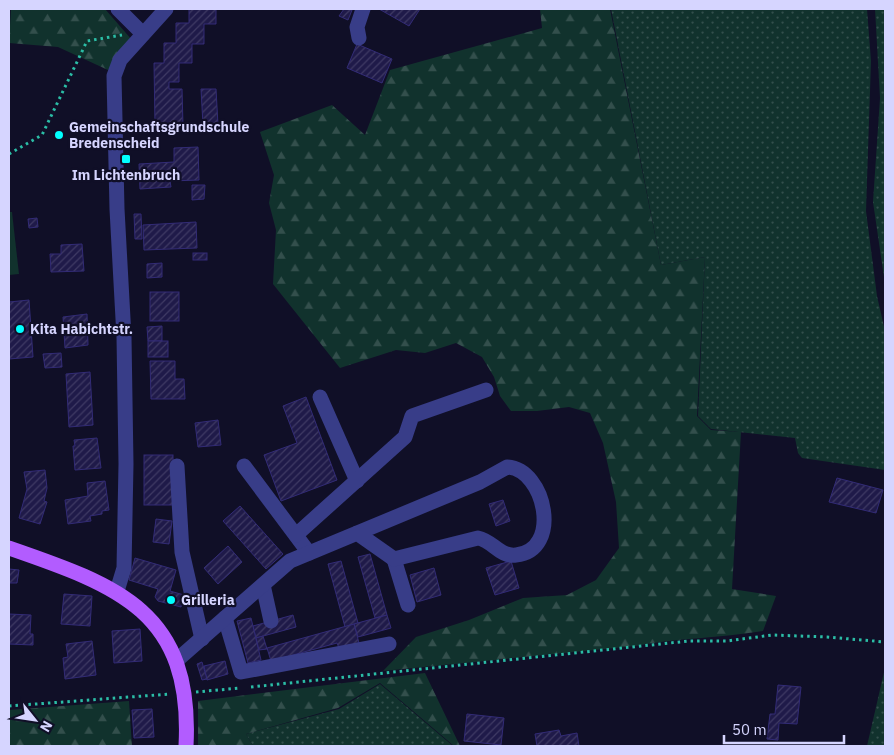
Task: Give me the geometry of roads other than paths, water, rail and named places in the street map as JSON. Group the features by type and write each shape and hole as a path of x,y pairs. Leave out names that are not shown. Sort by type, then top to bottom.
{"main road":[{"path":"9,548 66,568 117,592 148,616 177,660 185,693 186,746"}],"street":[{"path":"118,9 143,34"},
{"path":"117,592 124,568 126,464 124,337 117,209 114,76 120,60 166,9"},
{"path":"359,38 357,28 363,9"},
{"path":"296,535 405,438 412,416 486,390"},
{"path":"320,397 357,481"},
{"path":"177,466 182,552 202,639"},
{"path":"244,466 309,553"},
{"path":"177,660 290,561 480,482 507,467 522,471 534,485 542,506 544,519 541,537 534,548 516,555 505,555 490,543 478,538 394,559"},
{"path":"358,533 394,559 408,605"},
{"path":"263,585 271,621"},
{"path":"225,618 241,672 390,644"}],"place":[{"name":"Gemeinschaftsgrundschule Bredenscheid","path":"59,135"},
{"name":"Im Lichtenbruch","path":"126,159"},
{"name":"Kita Habichtstr.","path":"20,329"},
{"name":"Grilleria","path":"171,600"}]}
